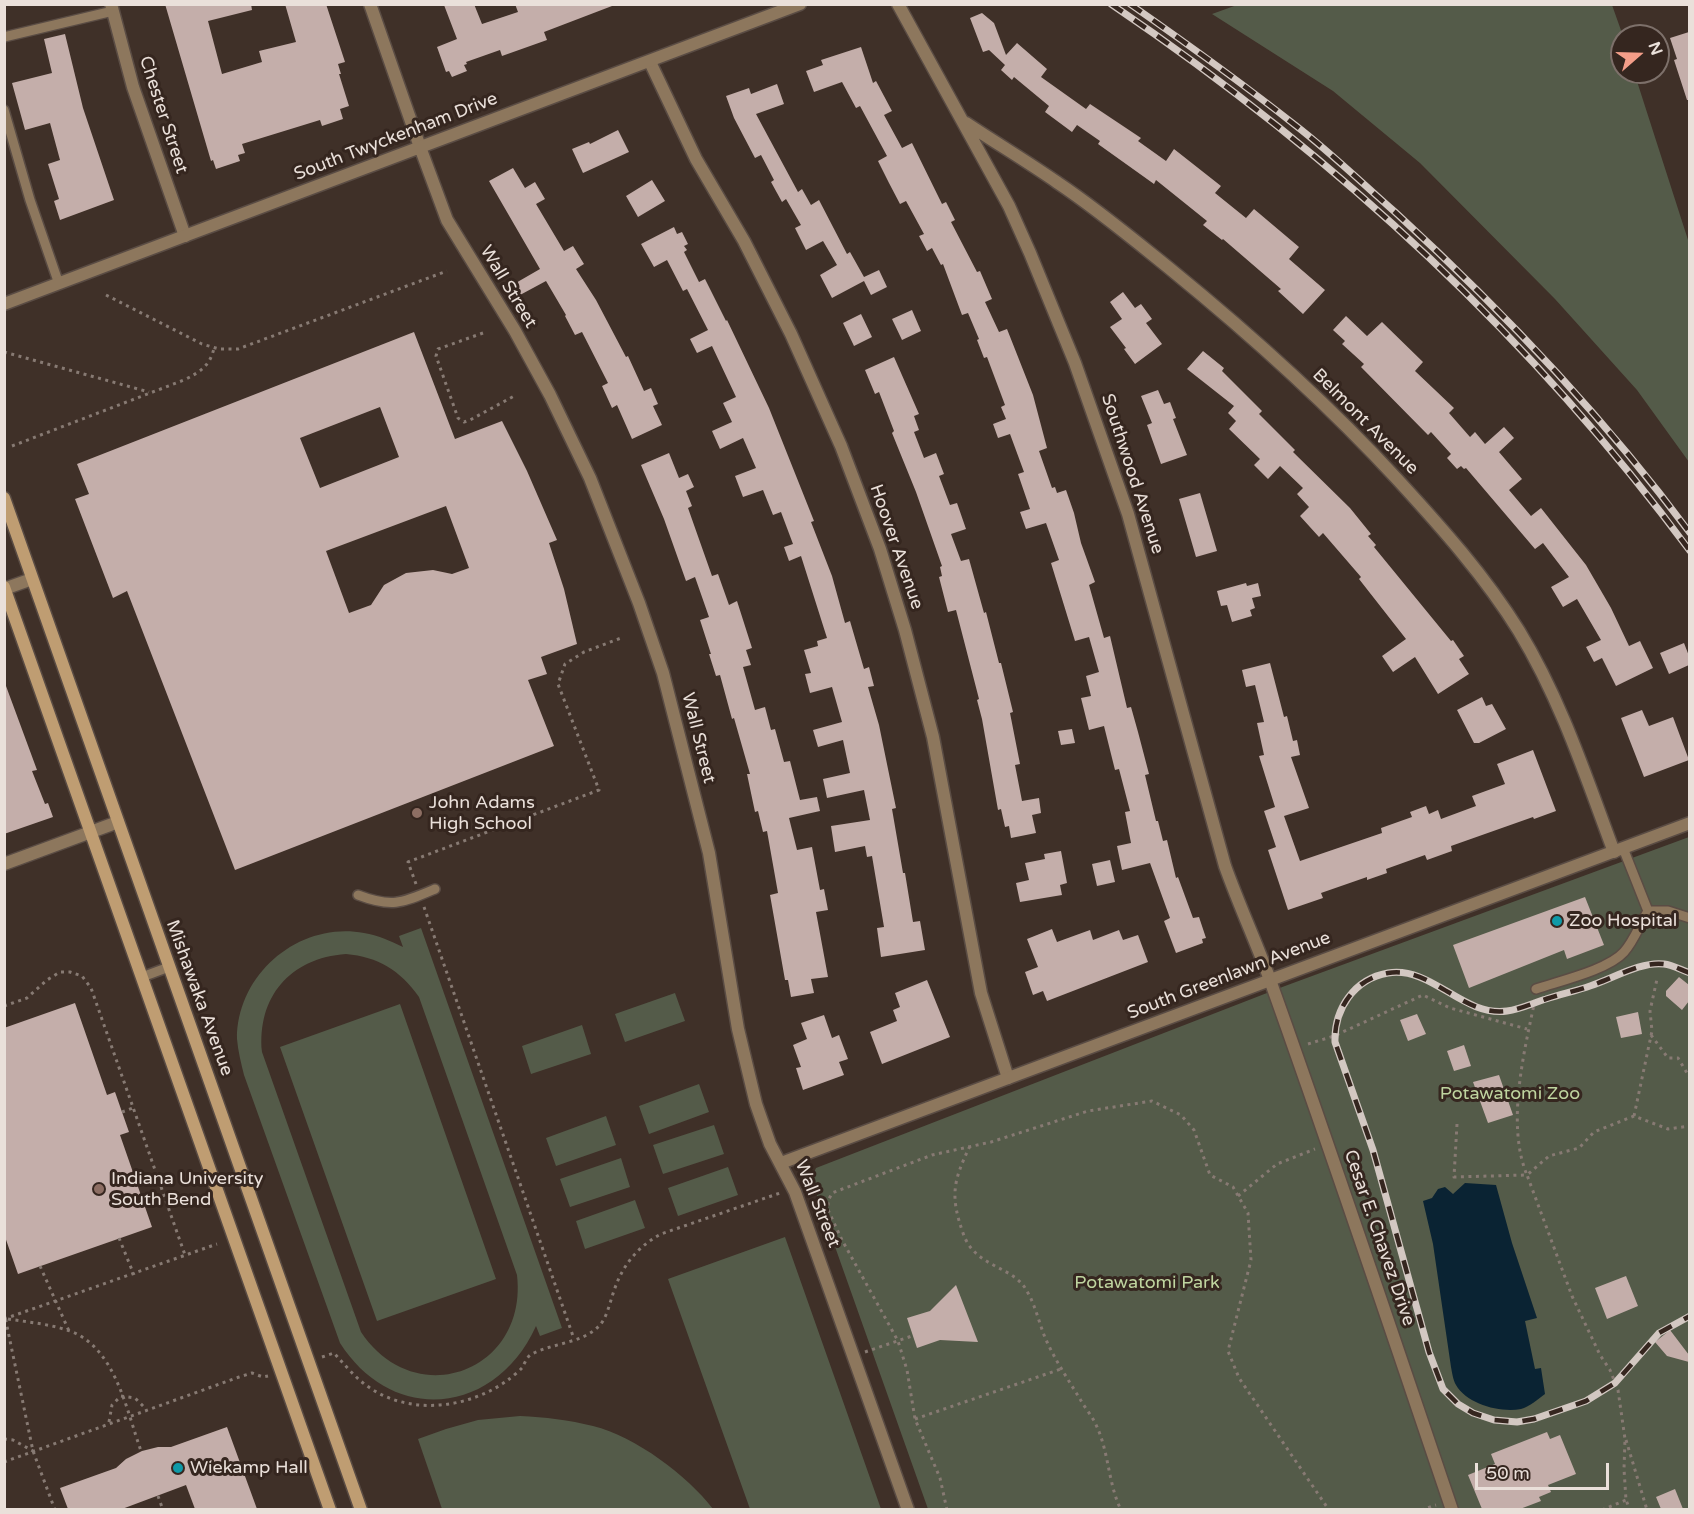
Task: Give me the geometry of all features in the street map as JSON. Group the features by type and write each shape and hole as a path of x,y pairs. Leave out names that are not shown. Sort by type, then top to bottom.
{"main road":[{"name":"Mishawaka Avenue","path":"4,498 361,1509"},
{"path":"5,588 330,1509"}],"street":[{"name":"Wall Street","path":"370,4 447,220 515,331 550,395 590,478 639,603 663,673 709,853 738,1029 756,1104 770,1144 793,1188 908,1509"},
{"name":"South Twyckenham Drive","path":"4,304 800,4"},
{"name":"Southwood Avenue","path":"898,4 1004,196 1030,253 1095,415 1128,514 1225,866 1240,909 1270,979"},
{"name":"Chester Street","path":"112,8 136,98 185,236"},
{"name":"Hoover Avenue","path":"650,62 687,143 744,241 791,334 841,446 880,549 905,630 933,737 981,993 1008,1078"},
{"name":"Belmont Avenue","path":"964,123 1059,183 1148,251 1235,323 1336,416 1444,531 1498,600 1540,668 1619,850"},
{"path":"5,588 32,579"},
{"path":"4,864 118,822"},
{"name":"South Greenlawn Avenue","path":"781,1163 1689,823"},
{"name":"Cesar E. Chavez Drive","path":"1270,979 1376,1279 1430,1449 1452,1509"}],"lane":[{"path":"4,37 112,8"},
{"path":"4,110 30,200 59,284"},
{"path":"1619,850 1648,911"},
{"path":"358,895 393,904 435,889"},
{"path":"1648,911 1668,911 1689,918"},
{"path":"1536,989 1614,961 1624,952 1648,911"},
{"path":"142,977 169,967"}],"path":[{"path":"106,296 202,344 214,348 238,349 447,271"},
{"path":"483,333 438,349 436,356 458,418 464,422 470,420 516,395"},
{"path":"12,446 202,370 212,359 214,348"},
{"path":"4,351 151,392"},
{"path":"574,1339 408,862 598,790 558,684 565,664 584,652 621,638"},
{"path":"4,1006 27,998 60,972 82,976 91,988 184,1256"},
{"path":"1634,1116 1651,1035 1650,1011 1657,979"},
{"path":"1536,989 1521,1068 1518,1123 1522,1164 1572,1296 1618,1390 1625,1438 1626,1500 1630,1509"},
{"path":"1294,1049 1335,1036 1423,995 1460,1011 1527,1029"},
{"path":"1651,1035 1668,1058 1678,1058 1689,1078"},
{"path":"947,1509 940,1478 915,1419 907,1370 898,1341 828,1210 828,1201 832,1193 932,1155 991,1142 1088,1111 1152,1101 1180,1115 1194,1130 1210,1175 1233,1187 1248,1213 1251,1260 1228,1351 1239,1378 1329,1509"},
{"path":"122,1112 132,1108"},
{"path":"1457,1124 1454,1177 1527,1175 1549,1156 1579,1148 1594,1132 1634,1116 1668,1129 1689,1126"},
{"path":"1238,1196 1277,1164 1328,1144"},
{"path":"970,1146 958,1170 954,1188 956,1210 964,1236 973,1253 1022,1282 1029,1293 1047,1342 1096,1426 1107,1459 1113,1493 1121,1509"},
{"path":"322,1358 334,1353 353,1374 371,1389 415,1404 446,1406 485,1394 508,1380 521,1368 530,1354 592,1332 601,1324 622,1269 648,1241 661,1234 793,1188"},
{"path":"119,1238 134,1275"},
{"path":"5,1319 217,1244"},
{"path":"40,1266 69,1331"},
{"path":"4,1312 33,1451 55,1509"},
{"path":"5,1319 69,1331 93,1345 108,1364 141,1451"},
{"path":"854,1356 912,1336"},
{"path":"915,1419 1061,1369"},
{"path":"4,1462 239,1377 252,1373 262,1377 269,1376"},
{"path":"109,1423 110,1409 122,1396 135,1398 146,1409"},
{"path":"4,1438 33,1451"},
{"path":"1625,1438 1631,1451 1647,1509"},
{"path":"158,1496 163,1509"},
{"path":"1602,1509 1626,1500"}],"green space":[{"path":"1237,5 1612,5 1619,24 1610,24 1610,84 1638,84 1689,243 1689,462 1637,390 1555,299 1420,163 1333,91 1212,14"},
{"path":"1689,837 1689,1509 928,1509 811,1179 816,1168 1285,986"},
{"path":"421,928 562,1328 540,1336 536,1326 518,1356 496,1378 470,1392 443,1399 415,1398 387,1388 362,1370 340,1343 244,1075 237,1039 240,1015 248,993 260,973 276,957 296,944 317,935 340,931 369,934 403,947 399,936","holes":["346,954 378,962 396,972 419,997 517,1275 516,1309 505,1336 487,1357 463,1370 437,1375 410,1371 384,1357 361,1332 262,1052 265,1014 281,984 293,972 309,963 326,957"]},
{"path":"675,993 685,1021 625,1042 615,1014"},
{"path":"400,1004 496,1279 377,1321 280,1047"},
{"path":"582,1025 591,1054 531,1074 522,1046"},
{"path":"699,1084 709,1112 649,1134 639,1106"},
{"path":"606,1116 616,1145 556,1166 546,1138"},
{"path":"714,1125 724,1154 663,1174 653,1145"},
{"path":"621,1158 630,1187 570,1207 560,1179"},
{"path":"728,1167 738,1195 678,1216 668,1188"},
{"path":"635,1200 645,1228 585,1249 576,1221"},
{"path":"785,1237 881,1509 750,1509 668,1279"},
{"path":"520,1416 584,1424 609,1431 626,1439 675,1471 713,1509 442,1509 418,1439 478,1420"}],"water":[{"path":"1465,1183 1496,1185 1537,1318 1525,1321 1535,1369 1541,1368 1545,1394 1521,1409 1504,1410 1476,1402 1461,1392 1453,1376 1433,1244 1423,1201 1432,1198 1438,1189 1445,1187 1453,1194"}],"building":[{"path":"165,4 251,4 252,10 208,21 222,74 262,62 259,51 296,42 285,4 326,4 345,62 338,64 349,106 340,109 343,119 322,126 320,120 242,144 245,153 238,155 240,161 216,169 213,160 211,161"},
{"path":"474,4 482,24 518,12 515,4 612,6 544,32 547,40 502,56 500,50 466,62 467,64 464,65 467,71 452,77 449,71 446,72 437,47 457,39 444,5"},
{"path":"982,13 994,23 1006,55 1017,43 1047,69 1041,77 1086,109 1090,104 1141,138 1138,141 1166,161 1174,149 1221,186 1215,193 1246,218 1254,209 1299,247 1289,259 1325,290 1303,314 1278,291 1281,289 1223,239 1203,225 1207,221 1156,180 1154,184 1098,144 1100,141 1077,125 1072,132 1045,112 1049,106 1014,77 1012,80 1001,70 1005,65 989,50 983,52 970,18"},
{"path":"1689,32 1689,100 1687,100 1674,60 1677,59 1670,38"},
{"path":"65,34 83,108 114,200 60,220 54,201 59,199 48,164 60,160 50,123 25,130 12,83 52,73 44,39"},
{"path":"861,47 873,83 876,81 892,111 884,115 902,148 912,143 942,204 946,202 955,220 951,222 977,272 980,271 992,299 985,302 999,332 1007,329 1033,395 1047,448 1039,451 1052,488 1055,487 1057,493 1066,490 1074,513 1081,543 1095,582 1089,585 1104,638 1110,636 1127,708 1131,707 1138,732 1149,774 1145,775 1156,821 1158,821 1163,841 1167,840 1176,878 1178,877 1193,918 1199,917 1206,938 1202,939 1203,943 1176,953 1164,921 1170,918 1150,863 1122,870 1117,846 1131,843 1125,812 1130,811 1119,769 1115,770 1104,726 1089,730 1081,698 1091,696 1086,676 1099,672 1089,637 1075,641 1051,563 1059,560 1046,523 1026,529 1020,512 1030,509 1018,474 1024,472 1010,434 998,438 993,424 1006,419 1001,407 1005,405 987,357 984,358 968,313 962,315 943,264 941,265 932,248 927,251 919,236 924,234 906,201 900,204 889,183 878,161 887,156 860,106 856,108 842,82 814,92 806,71 823,65 821,60"},
{"path":"777,84 784,104 756,114 798,192 802,189 811,205 819,200 847,254 850,252 864,277 879,270 887,287 871,295 864,281 832,298 820,275 837,265 823,241 806,250 795,228 801,225 786,199 782,202 771,182 774,180 761,155 755,158 734,118 726,96 749,88 751,94"},
{"path":"618,130 629,152 583,173 572,149 589,142 590,144"},
{"path":"513,168 525,188 535,182 545,199 536,204 564,251 573,246 584,264 576,269 596,300 626,357 628,356 644,391 651,388 658,404 653,406 662,425 632,439 617,405 612,408 602,386 608,383 582,332 575,335 546,281 520,295 514,284 540,269 489,181"},
{"path":"652,180 665,201 638,217 626,196"},
{"path":"674,227 677,234 682,232 688,244 684,246 687,250 684,252 699,282 705,279 769,408 814,521 811,522 832,576 845,623 850,621 864,669 869,667 874,686 868,687 879,725 896,808 892,809 903,873 905,873 913,922 920,921 925,950 881,957 877,928 884,927 872,856 867,857 865,846 835,852 831,826 870,820 864,790 827,798 823,779 850,773 843,740 818,747 813,730 842,722 832,687 810,693 805,674 811,673 804,650 818,646 817,641 827,638 801,556 789,561 784,547 793,544 781,512 773,515 763,490 743,497 735,476 756,468 743,438 720,449 712,431 732,422 723,403 736,397 712,346 697,353 690,339 708,330 687,289 683,291 667,260 654,267 641,244"},
{"path":"1123,292 1135,308 1141,304 1152,319 1146,323 1162,344 1135,364 1110,327 1122,319 1110,302"},
{"path":"912,310 921,331 902,340 892,319"},
{"path":"861,314 872,337 854,346 843,323"},
{"path":"1346,316 1367,336 1382,322 1423,362 1415,371 1454,408 1449,413 1470,437 1475,432 1485,444 1504,427 1514,438 1499,452 1522,479 1509,490 1531,516 1541,508 1586,565 1611,608 1629,646 1640,641 1653,668 1616,686 1602,658 1594,662 1586,647 1601,640 1577,599 1563,607 1551,587 1569,577 1543,543 1535,549 1466,468 1461,466 1457,469 1447,458 1451,454 1431,432 1428,435 1361,367 1364,364 1342,344 1345,341 1333,330"},
{"name":"John Adams High School","path":"414,332 455,439 502,421 557,540 549,543 564,589 577,644 541,657 547,674 528,680 554,746 235,870 127,591 113,598 75,499 89,494 77,464","holes":["380,407 399,457 320,488 300,438","446,506 469,568 452,574 433,570 406,573 384,585 371,605 349,613 326,551"]},
{"path":"1203,351 1224,368 1222,371 1262,411 1259,414 1295,450 1293,452 1350,508 1371,534 1368,536 1376,545 1374,547 1451,641 1453,640 1464,656 1459,659 1469,674 1438,694 1415,657 1393,672 1382,656 1406,639 1359,579 1361,577 1323,533 1319,537 1300,516 1309,507 1297,494 1303,488 1280,466 1268,479 1254,465 1260,459 1229,429 1236,421 1228,413 1234,406 1187,369"},
{"path":"894,357 919,414 914,416 919,430 914,432 924,458 936,453 944,474 939,476 950,505 957,503 966,529 951,534 961,561 969,559 999,663 1001,663 1013,712 1010,713 1020,764 1015,765 1022,801 1039,798 1041,813 1032,815 1036,833 1011,838 1009,826 1005,827 1001,809 998,810 977,700 979,699 956,610 948,612 939,577 942,576 940,567 942,566 879,392 875,394 865,370"},
{"path":"1158,390 1164,404 1170,402 1176,418 1173,419 1187,455 1161,464 1147,425 1152,423 1141,396"},
{"path":"669,453 679,478 688,474 694,487 686,491 692,506 688,508 712,576 718,574 729,605 737,601 752,648 746,650 751,665 743,667 755,710 765,707 771,730 775,729 784,762 790,761 800,800 817,797 820,811 789,818 797,850 812,847 820,890 824,889 828,910 816,912 828,977 811,979 814,993 791,997 788,980 785,980 770,895 778,893 767,831 763,832 758,811 755,812 747,774 750,774 734,718 732,719 720,675 716,676 709,654 711,654 700,620 709,617 695,577 686,581 664,519 641,465"},
{"path":"1200,493 1217,551 1196,557 1179,499"},
{"path":"1246,583 1247,586 1258,583 1261,596 1252,598 1255,608 1250,610 1252,616 1232,622 1227,605 1221,606 1217,591"},
{"path":"1684,643 1689,656 1689,665 1669,674 1660,653"},
{"path":"1270,663 1284,717 1287,716 1293,741 1297,740 1300,755 1291,757 1309,808 1284,816 1300,861 1382,833 1381,828 1412,817 1410,812 1426,806 1429,814 1438,810 1441,819 1476,806 1472,796 1505,784 1497,764 1533,750 1556,811 1451,846 1452,851 1427,860 1425,855 1386,869 1387,873 1367,880 1367,877 1321,893 1323,898 1288,910 1268,850 1276,847 1264,811 1275,807 1259,756 1264,755 1257,723 1264,722 1255,685 1246,687 1242,670"},
{"path":"4,686 6,686 37,770 32,771 45,804 48,803 53,817 4,834"},
{"path":"1482,697 1486,706 1492,704 1506,729 1479,743 1474,743 1457,710"},
{"path":"1642,710 1649,726 1673,717 1689,760 1644,777 1621,718"},
{"path":"1072,729 1075,743 1061,745 1058,731"},
{"path":"1061,851 1067,883 1060,885 1062,895 1020,902 1016,883 1029,880 1025,863 1045,859 1044,854"},
{"path":"1110,860 1115,882 1097,886 1092,864"},
{"name":"Zoo Hospital","path":"1585,897 1604,945 1567,959 1564,950 1469,988 1453,945"},
{"path":"1052,929 1057,942 1090,930 1093,940 1119,930 1123,940 1138,935 1148,962 1047,1001 1043,991 1033,995 1025,972 1038,967 1027,939"},
{"path":"1679,977 1689,985 1689,1001 1682,1010 1666,996 1666,991"},
{"path":"927,980 950,1037 882,1064 870,1032 897,1021 893,1010 900,1007 895,993"},
{"path":"75,1003 107,1095 115,1092 129,1132 120,1135 152,1227 18,1274 4,1234 4,1028"},
{"path":"1638,1012 1642,1034 1621,1038 1616,1017"},
{"path":"1417,1014 1426,1034 1408,1041 1400,1020"},
{"path":"824,1015 832,1038 839,1035 848,1059 839,1062 844,1075 803,1090 796,1068 801,1067 793,1045 807,1039 801,1023"},
{"path":"1464,1045 1471,1066 1454,1071 1447,1051"},
{"path":"1499,1075 1513,1115 1488,1123 1473,1082"},
{"path":"1626,1276 1638,1306 1607,1319 1595,1288"},
{"path":"956,1285 978,1342 940,1340 917,1348 907,1318 930,1311"},
{"path":"1670,1330 1689,1355 1689,1362 1667,1356 1655,1342"},
{"name":"Wiekamp Hall","path":"227,1427 257,1509 195,1509 186,1485 122,1509 68,1509 60,1488 116,1468 126,1459 142,1451 171,1447"},
{"path":"1547,1432 1550,1439 1560,1435 1576,1474 1548,1485 1551,1492 1539,1497 1541,1501 1520,1509 1482,1509 1468,1475 1495,1464 1491,1454"},
{"path":"1675,1489 1683,1509 1661,1509 1656,1497"}],"railway":[{"path":"1111,4 1273,122 1350,186 1424,253 1495,323 1563,396 1628,472 1690,551"},
{"path":"1130,4 1193,48 1308,135 1435,249 1550,365 1587,406 1690,533"},
{"path":"1690,973 1667,965 1646,965 1585,988 1507,1011 1491,1011 1476,1007 1419,977 1404,973 1388,973 1365,982 1348,997 1338,1018 1335,1042 1373,1150 1429,1352 1443,1389 1458,1404 1473,1413 1494,1420 1517,1422 1534,1419 1586,1401 1615,1383 1659,1333 1690,1316"}],"place":[{"name":"John Adams High School","path":"417,813"},
{"name":"Zoo Hospital","path":"1557,921"},
{"name":"Indiana University South Bend","path":"99,1189"},
{"name":"Wiekamp Hall","path":"178,1468"}],"park label":[{"name":"Potawatomi Zoo","path":"1510,1094"},
{"name":"Potawatomi Park","path":"1147,1283"}]}
